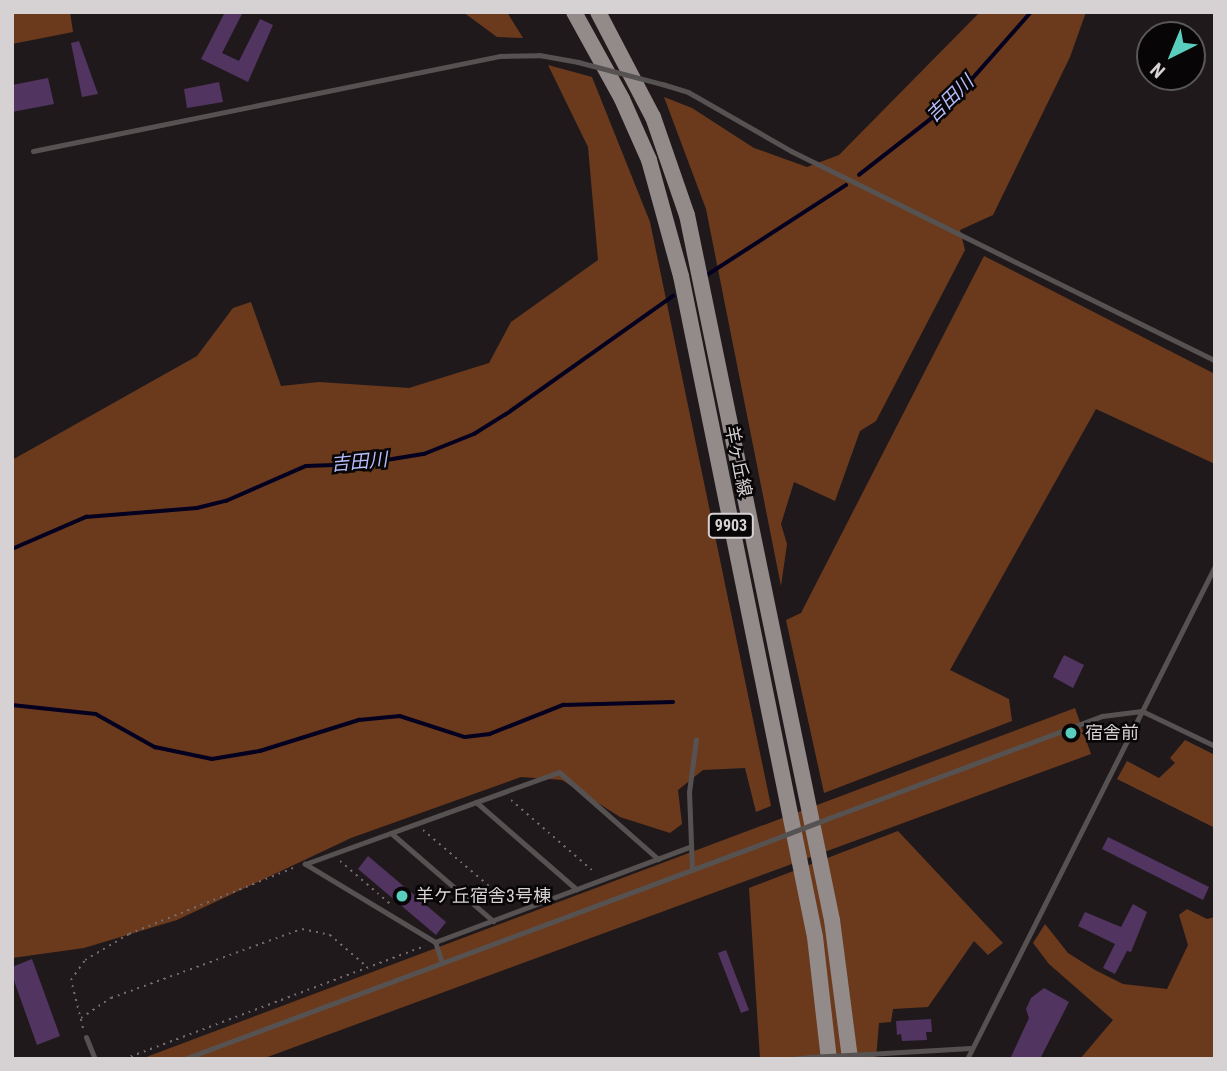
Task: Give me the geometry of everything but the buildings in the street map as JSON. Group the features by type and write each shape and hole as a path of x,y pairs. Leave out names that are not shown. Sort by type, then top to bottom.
{"main road":[{"name":"羊ヶ丘線","path":"574,12 622,99 649,160 675,253 815,937 829,1059"},
{"name":"羊ヶ丘線","path":"598,12 653,117 687,215 832,920 850,1059"}],"lane":[{"path":"33,151 500,56 538,55 578,62 688,92 780,145 1215,361"},
{"path":"967,1059 1215,566"},
{"path":"184,1059 1102,716 1142,711 1215,746"},
{"path":"692,870 689,847 696,739"},
{"path":"306,864 559,772 658,859"},
{"path":"476,802 576,889"},
{"path":"391,833 493,921"},
{"path":"435,942 689,847"},
{"path":"306,864 435,942 442,963"},
{"path":"86,1037 95,1059"},
{"path":"791,1059 971,1048"}],"path":[{"path":"502,793 603,879"},
{"path":"416,824 518,911"},
{"path":"332,855 394,907"},
{"path":"86,1037 71,979 104,947 306,864"},
{"path":"80,1019 111,998 302,929 330,935 368,967"},
{"path":"124,1059 435,942"}],"shaded area":[{"path":"12,12 70,12 73,32 12,44"},
{"path":"463,12 507,12 523,38 497,37"},
{"path":"980,12 1086,12 1070,57 993,215 960,230 965,250 876,421 860,431 835,501 794,482 781,524 787,544 781,586 706,209 664,97 692,108 754,148 807,167 839,155"},
{"path":"548,65 592,77 650,222 771,806 756,812 745,768 703,770 678,790 682,824 670,833 620,817 562,780 521,777 351,838 177,920 84,948 12,958 12,460 197,356 233,308 251,302 281,386 319,382 409,388 489,363 511,322 598,260 588,147"},
{"path":"984,256 1215,374 1215,464 1096,409 950,670 1009,699 1012,721 824,793 786,620 801,613"},
{"path":"1075,708 1091,754 262,1059 141,1059"},
{"path":"1185,740 1215,755 1215,828 1117,779 1127,761 1159,778 1175,763 1170,758"},
{"path":"898,831 1003,943 988,955 974,941 928,1007 893,1009 891,1022 879,1023 876,1059 760,1059 749,888"},
{"path":"1187,909 1207,919 1215,917 1215,1059 1080,1059 1113,1020 1049,964 1033,943 1045,924 1068,953 1095,970 1123,984 1167,989 1188,945 1179,915"}],"waterway":[{"name":"吉田川","path":"859,175 950,104 1031,12"},
{"name":"吉田川","path":"704,277 846,185"},
{"name":"吉田川","path":"12,549 86,517 197,508 226,501 306,466 362,464 424,454 474,434 505,415 673,296"},
{"path":"12,705 96,714 155,747 212,759 260,751 359,720 400,716 465,737 490,734 563,705 673,702"}],"place":[{"name":"宿舎前","path":"1071,733"},
{"name":"羊ケ丘宿舎3号棟","path":"402,896"}]}
